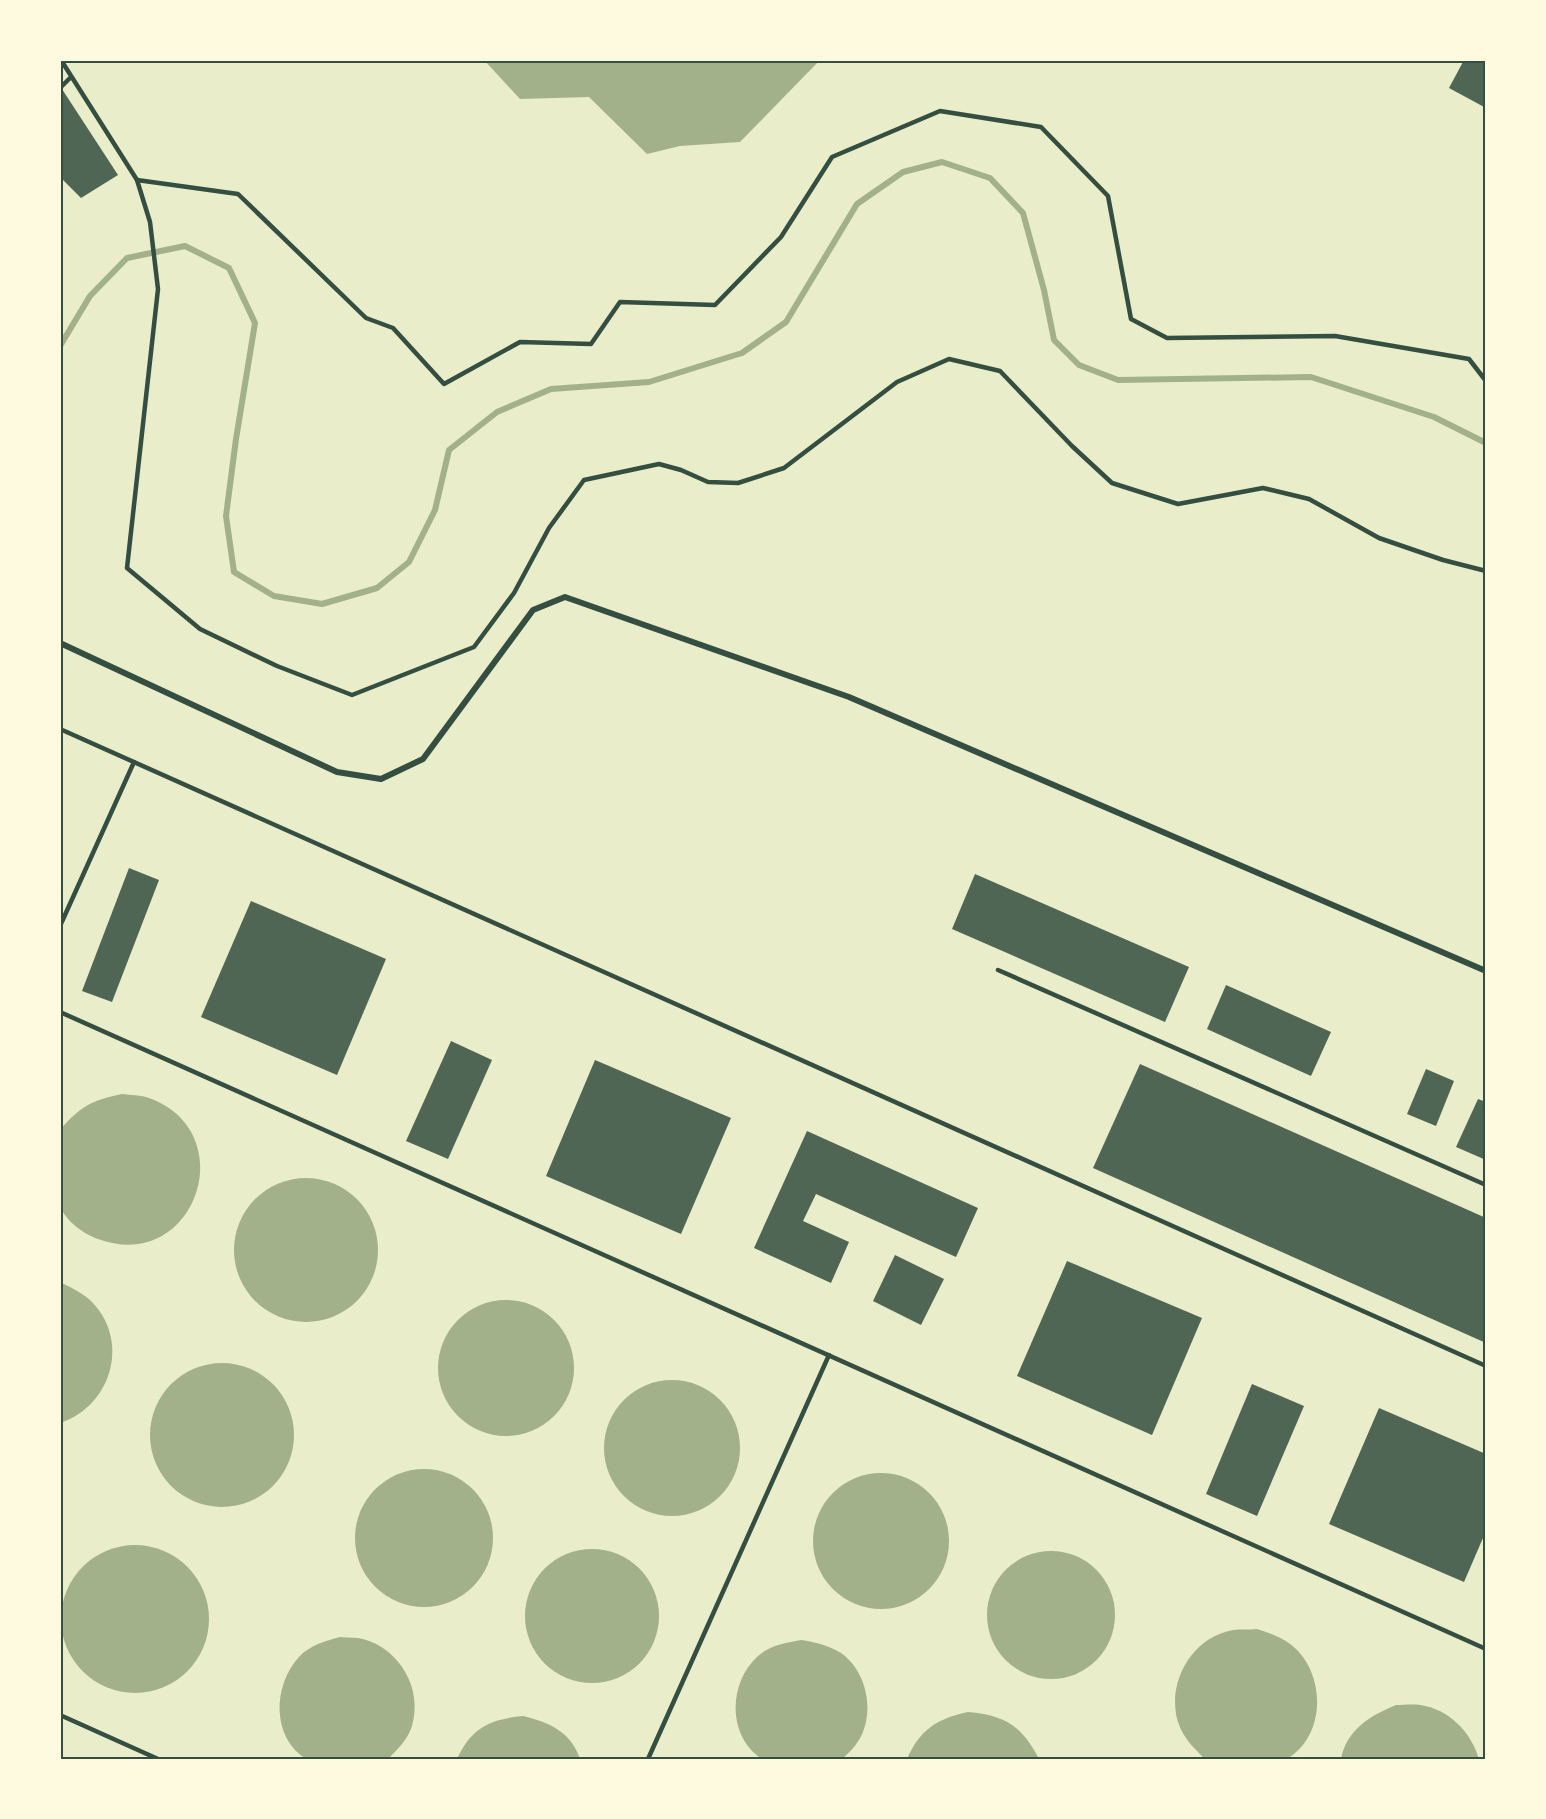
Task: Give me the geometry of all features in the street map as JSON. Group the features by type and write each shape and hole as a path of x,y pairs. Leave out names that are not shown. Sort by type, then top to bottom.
{"street":[{"path":"60,643 337,771 381,779 423,759 533,610 565,597 849,697 1486,971"}],"lane":[{"path":"60,60 137,180 150,222 158,289 127,568 200,629 277,666 352,695 474,647 514,593 549,528 585,480 659,464 681,470 708,482 738,483 766,474 784,468 897,382 949,359 1000,371 1065,439 1112,483 1178,504 1263,488 1309,499 1379,538 1443,560 1486,571"},
{"path":"60,88 72,78"},
{"path":"137,180 238,194 366,318 393,328 444,384 520,342 591,345 620,302 715,305 782,237 831,157 940,111 1041,127 1108,196 1131,319 1167,338 1335,336 1469,359 1486,381"},
{"path":"60,729 1486,1366"},
{"path":"60,926 134,762"},
{"path":"998,970 1486,1185"},
{"path":"60,1012 1486,1649"},
{"path":"648,1759 829,1355"},
{"path":"60,1715 158,1759"}],"shaded area":[{"path":"484,60 820,60 740,142 680,146 647,154 589,97 520,99"},
{"path":"122,1094 149,1098 178,1115 195,1139 200,1167 196,1195 182,1219 160,1237 132,1245 98,1239 82,1231 64,1213 59,1194 60,1130 74,1115 87,1106"},
{"path":"306,1178 333,1184 346,1190 357,1199 366,1210 372,1223 378,1250 372,1277 366,1290 357,1301 346,1310 333,1316 306,1322 279,1316 266,1310 255,1301 246,1290 240,1277 234,1250 240,1223 246,1210 255,1199 266,1190 279,1184"},
{"path":"60,1282 86,1297 98,1309 107,1325 112,1342 112,1359 101,1391 90,1405 60,1423"},
{"path":"506,1300 532,1305 544,1311 554,1320 563,1330 569,1342 574,1368 569,1394 563,1406 554,1416 544,1425 532,1431 506,1436 480,1431 468,1425 458,1416 449,1406 443,1394 438,1368 443,1342 449,1330 458,1320 468,1311 480,1305"},
{"path":"222,1363 250,1368 273,1384 289,1407 294,1435 289,1463 273,1486 250,1502 222,1507 194,1502 171,1486 155,1463 150,1435 155,1407 171,1384 194,1368"},
{"path":"672,1380 698,1385 710,1391 720,1400 729,1410 735,1422 740,1448 735,1474 729,1486 720,1496 710,1505 698,1511 672,1516 646,1511 634,1505 624,1496 615,1486 609,1474 604,1448 609,1422 615,1410 624,1400 634,1391 646,1385"},
{"path":"424,1469 450,1474 473,1489 488,1512 493,1538 488,1564 473,1587 450,1602 424,1607 398,1602 375,1587 360,1564 355,1538 360,1512 375,1489 398,1474"},
{"path":"881,1473 907,1478 929,1493 944,1515 949,1541 944,1567 929,1589 907,1604 881,1609 855,1604 833,1589 818,1567 813,1541 818,1515 833,1493 855,1478"},
{"path":"135,1545 163,1551 187,1567 203,1591 209,1619 203,1647 187,1671 163,1687 135,1693 107,1687 83,1671 67,1647 61,1619 67,1591 83,1567 107,1551"},
{"path":"592,1549 618,1554 640,1568 654,1590 659,1616 654,1642 640,1664 618,1678 592,1683 566,1678 544,1664 530,1642 525,1616 530,1590 544,1568 566,1554"},
{"path":"1051,1551 1076,1555 1097,1569 1111,1590 1115,1615 1111,1640 1097,1661 1076,1675 1051,1679 1026,1675 1005,1661 991,1640 987,1615 991,1590 1005,1569 1026,1555"},
{"path":"1257,1629 1289,1643 1307,1663 1317,1693 1314,1723 1299,1749 1287,1759 1205,1759 1186,1738 1178,1722 1175,1707 1179,1678 1194,1652 1205,1642 1218,1634 1233,1630"},
{"path":"340,1637 363,1639 376,1644 398,1661 406,1672 414,1698 415,1712 412,1726 405,1740 388,1759 306,1759 286,1738 280,1710 284,1682 290,1669 308,1649"},
{"path":"801,1640 821,1644 841,1653 856,1668 861,1677 867,1698 867,1719 858,1742 842,1759 762,1759 742,1737 737,1723 737,1694 748,1667 768,1649"},
{"path":"1396,1705 1420,1705 1440,1711 1464,1731 1479,1759 1341,1759 1348,1739 1361,1725"},
{"path":"968,1712 992,1716 1011,1724 1026,1738 1039,1759 907,1759 918,1740 931,1727 947,1718"},
{"path":"523,1716 542,1721 565,1735 580,1759 457,1759 469,1740 483,1727 511,1717"}],"building":[{"path":"1464,60 1486,60 1486,108 1449,88"},
{"path":"60,86 118,175 81,198 60,177"},
{"path":"129,868 159,880 112,1002 82,991"},
{"path":"975,874 1189,967 1165,1022 952,929"},
{"path":"251,901 386,959 337,1075 201,1017"},
{"path":"1226,985 1331,1032 1311,1076 1207,1029"},
{"path":"451,1041 492,1060 448,1159 406,1141"},
{"path":"595,1060 731,1118 681,1234 546,1176"},
{"path":"1140,1064 1486,1218 1486,1343 1093,1168"},
{"path":"1426,1069 1454,1081 1436,1126 1407,1114"},
{"path":"1478,1099 1486,1102 1486,1160 1456,1147"},
{"path":"807,1131 978,1208 956,1257 816,1194 803,1221 849,1242 831,1283 754,1248"},
{"path":"895,1255 944,1279 921,1325 873,1301"},
{"path":"1067,1261 1202,1318 1152,1435 1017,1376"},
{"path":"1252,1384 1304,1406 1257,1516 1206,1494"},
{"path":"1379,1408 1486,1454 1486,1531 1464,1582 1329,1524"}],"waterway":[{"path":"60,346 90,296 127,258 185,246 229,268 255,323 226,516 234,572 274,596 322,604 377,588 409,562 435,510 449,450 497,412 551,389 649,382 742,353 786,322 857,204 903,172 942,162 990,178 1023,213 1044,290 1054,340 1079,365 1118,380 1311,377 1434,417 1486,443"}]}
